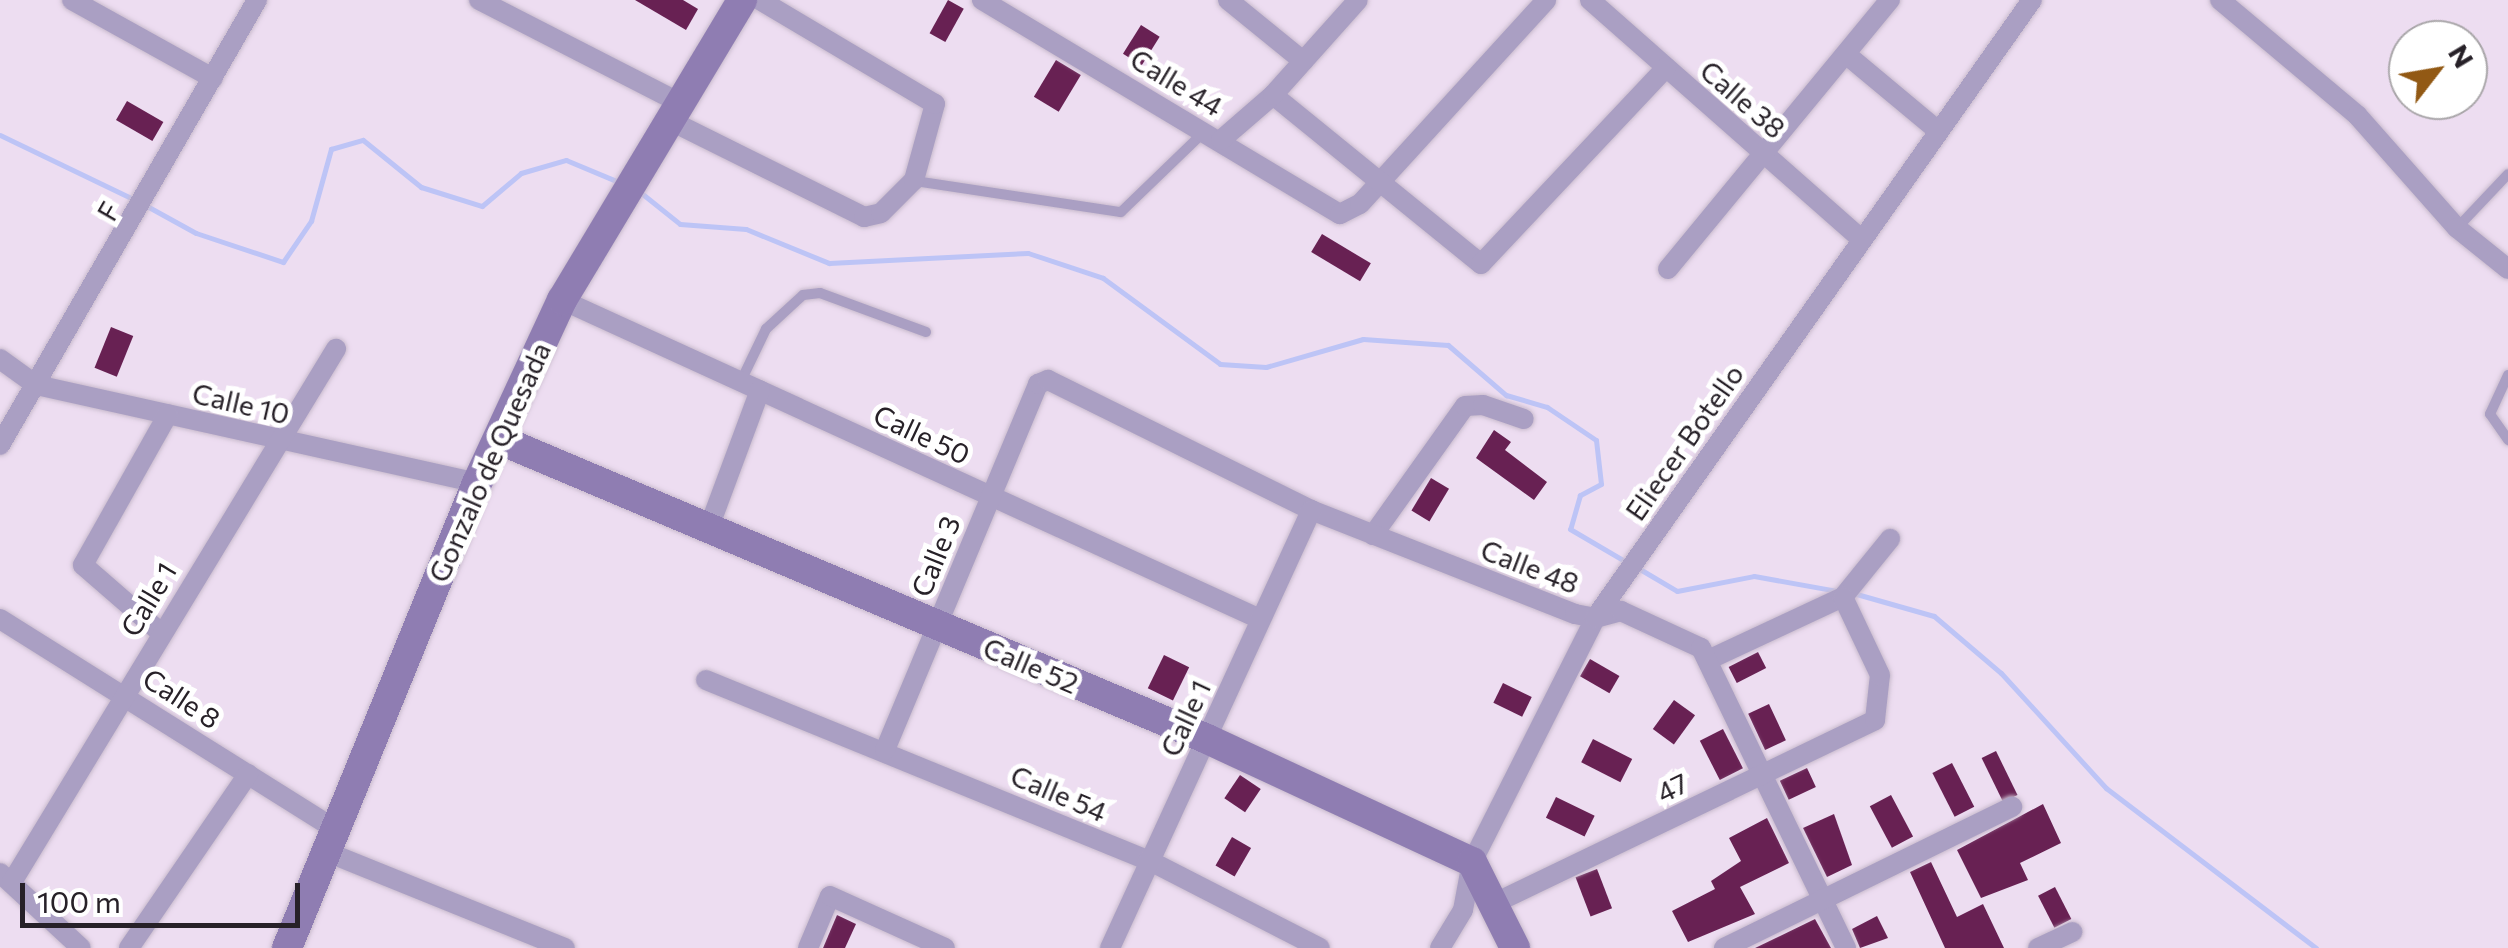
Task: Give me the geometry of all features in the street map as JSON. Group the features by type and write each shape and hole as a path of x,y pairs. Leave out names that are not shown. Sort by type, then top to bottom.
{"street":[{"path":"72,0 213,78"},
{"name":"F","path":"0,445 257,0"},
{"path":"479,0 864,217 881,213 914,180 935,104 760,0"},
{"name":"Gonzalo de Quesada","path":"286,948 327,839 477,483 562,300 742,0"},
{"name":"Calle 44","path":"982,0 1340,214 1380,182"},
{"path":"1228,0 1303,61"},
{"path":"1380,182 1546,0"},
{"name":"Calle 38","path":"1590,0 1861,239"},
{"path":"1668,269 1890,0"},
{"name":"Eliecer Botello","path":"1440,948 1464,910 1472,862 1594,618 2032,0"},
{"path":"2220,0 2357,114 2457,228 2508,269"},
{"path":"1213,135 1273,94 1347,5"},
{"path":"1847,55 1938,130"},
{"path":"1273,94 1480,264 1666,68"},
{"name":"Calle 50","path":"562,300 1260,618"},
{"name":"Calle 1","path":"6,878 336,349"},
{"name":"Calle 10","path":"0,360 36,385 477,483"},
{"name":"Calle 48","path":"1038,384 1048,380 1310,510 1594,618 1621,611 1646,618 1701,648 1846,948"},
{"name":"Calle 3","path":"886,750 1038,384"},
{"path":"708,530 750,386"},
{"path":"1374,534 1465,406 1483,404 1524,419"},
{"path":"160,632 82,565 168,414"},
{"name":"Calle 52","path":"498,439 1207,739 1472,862"},
{"name":"Calle 1","path":"1110,948 1310,510"},
{"path":"1708,660 1844,597 1890,539"},
{"name":"47","path":"1493,904 1875,720 1880,675 1844,597"},
{"name":"Calle 8","path":"0,619 248,774 327,839 565,948"},
{"name":"Calle 54","path":"706,680 886,750 1148,860 1320,948"},
{"path":"129,948 248,774"},
{"path":"1724,948 2012,807"},
{"path":"1472,862 1515,948"},
{"path":"6,878 80,948"},
{"path":"808,948 830,896 944,948"},
{"path":"2038,948 2072,932"}],"lane":[{"path":"914,180 1121,212 1213,135"},
{"path":"2457,228 2508,174"},
{"path":"750,386 766,330 803,295 820,293 926,332"},
{"path":"2508,375 2490,414 2508,440"}],"building":[{"path":"635,0 683,0 698,9 686,30"},
{"path":"948,0 964,9 945,42 930,33"},
{"path":"1141,25 1160,37 1142,65 1123,54"},
{"path":"1056,60 1081,75 1059,112 1034,97"},
{"path":"127,101 163,122 152,141 116,120"},
{"path":"1322,234 1371,263 1360,281 1311,252"},
{"path":"111,327 133,336 117,377 95,368"},
{"path":"1494,430 1511,442 1505,450 1547,482 1534,500 1476,458"},
{"path":"1431,478 1449,489 1429,521 1411,511"},
{"path":"1758,652 1766,668 1737,683 1729,667"},
{"path":"1164,655 1189,667 1173,701 1148,688"},
{"path":"1590,659 1619,676 1609,693 1580,676"},
{"path":"1503,683 1532,697 1522,717 1493,703"},
{"path":"1674,700 1695,715 1674,744 1653,729"},
{"path":"1769,704 1786,740 1765,750 1748,714"},
{"path":"1723,729 1743,768 1720,780 1700,741"},
{"path":"1593,739 1632,759 1620,782 1581,762"},
{"path":"1996,751 2017,795 2003,802 1982,758"},
{"path":"1952,763 1974,807 1955,817 1932,773"},
{"path":"1807,768 1816,787 1789,800 1780,781"},
{"path":"1240,775 1261,789 1245,812 1224,798"},
{"path":"1891,795 1913,836 1892,848 1870,806"},
{"path":"1556,797 1595,816 1585,837 1546,818"},
{"path":"2043,804 2061,843 2020,863 2028,880 1981,898 1957,850"},
{"path":"1834,814 1852,865 1827,877 1803,828"},
{"path":"1767,818 1789,863 1740,887 1755,914 1688,942 1672,911 1715,889 1711,881 1741,861 1729,838"},
{"path":"1232,837 1251,848 1235,877 1216,866"},
{"path":"1931,862 1957,917 1983,904 2004,948 1945,948 1910,872"},
{"path":"1597,869 1612,908 1591,916 1576,877"},
{"path":"2055,887 2071,919 2054,928 2038,896"},
{"path":"837,915 856,924 845,948 823,948"},
{"path":"1877,916 1888,938 1860,948 1852,929"},
{"path":"1815,919 1831,948 1755,948"}],"waterway":[{"path":"0,135 135,200"},
{"path":"145,205 196,233 283,262 311,221 331,149 363,140 421,187 482,206 521,173 566,160 621,183"},
{"path":"640,192 680,224 746,229 829,263 1028,253 1103,278 1220,364 1266,367 1363,339 1448,345 1506,395 1547,407 1596,440 1601,484 1580,495 1570,529 1628,563"},
{"path":"1638,568 1677,591 1754,576 1837,591"},
{"path":"1853,593 1934,616 2001,673 2106,788 2316,948"}]}
